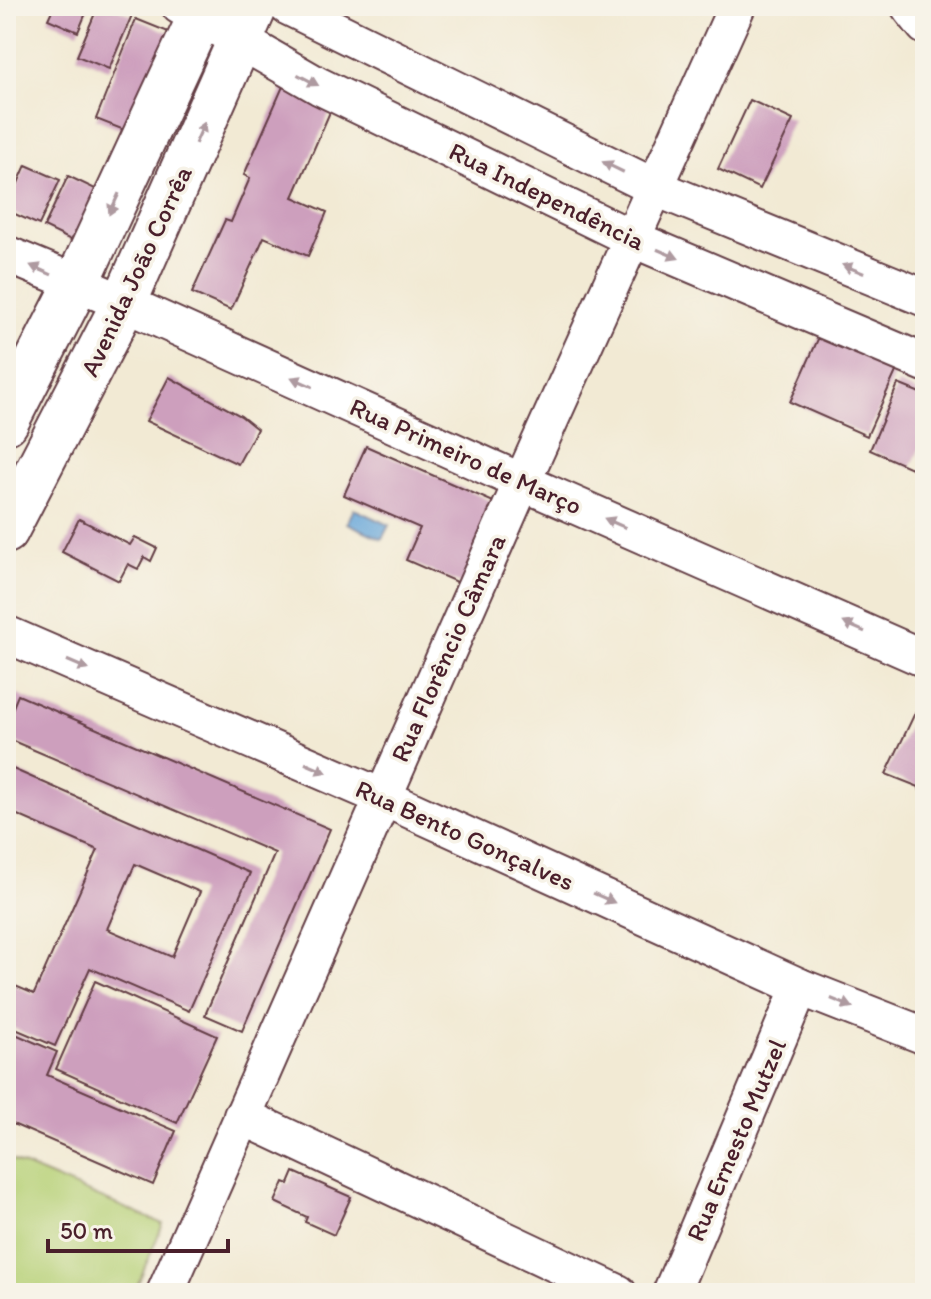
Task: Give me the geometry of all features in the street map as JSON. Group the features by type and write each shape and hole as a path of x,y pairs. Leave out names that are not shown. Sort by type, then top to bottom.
{"main road":[{"name":"Avenida João Corrêa","path":"101,294 195,10"},
{"name":"Avenida João Corrêa","path":"6,422 101,294 248,23"},
{"path":"6,531 34,476 41,425 101,294"}],"street":[{"name":"Rua Independência","path":"287,6 656,188 925,298"},
{"name":"Rua Florêncio Câmara","path":"165,1293 522,482 737,6"},
{"path":"909,6 925,26"},
{"name":"Rua Independência","path":"195,10 248,23 319,86 633,239 925,363"},
{"name":"Rua Primeiro de Março","path":"6,254 925,659"},
{"name":"Rua Bento Gonçalves","path":"6,634 382,797 800,987 925,1036"},
{"name":"Rua Ernesto Mutzel","path":"671,1293 800,987"},
{"path":"242,1116 618,1293"}],"green space":[{"path":"6,1158 163,1224 134,1293 6,1293"}],"water":[{"path":"354,509 389,525 382,539 347,523"}],"building":[{"path":"54,6 89,6 78,32 48,19"},
{"path":"98,6 110,6 132,15 109,69 77,56"},
{"path":"136,19 181,37 142,137 96,119"},
{"path":"284,84 333,105 293,197 327,212 308,256 264,237 231,310 192,293 225,220 231,222 250,178 244,175"},
{"path":"750,100 793,120 760,189 718,169"},
{"path":"26,165 60,180 39,225 6,210"},
{"path":"68,176 110,196 75,242 44,227"},
{"path":"822,330 899,365 867,436 790,402"},
{"path":"169,377 241,416 257,429 238,464 146,421"},
{"path":"898,384 925,395 925,436 911,468 870,450"},
{"path":"366,446 498,504 463,585 406,560 420,528 344,495"},
{"path":"79,519 130,545 135,537 157,548 151,561 144,557 138,569 128,564 119,581 62,552"},
{"path":"18,695 330,829 242,1031 205,1015 275,853 6,738 6,724"},
{"path":"923,696 924,811 919,787 886,774"},
{"path":"6,766 250,873 189,1011 90,968 55,1046 6,1025 6,982 34,994 98,850 6,810","holes":["135,864 200,892 172,957 107,929"]},
{"path":"95,981 217,1036 177,1123 56,1069"},
{"path":"6,1030 57,1052 47,1075 176,1131 153,1185 6,1121"},
{"path":"294,1172 351,1197 334,1235 305,1222 307,1217 275,1202 284,1182 289,1184"}]}
